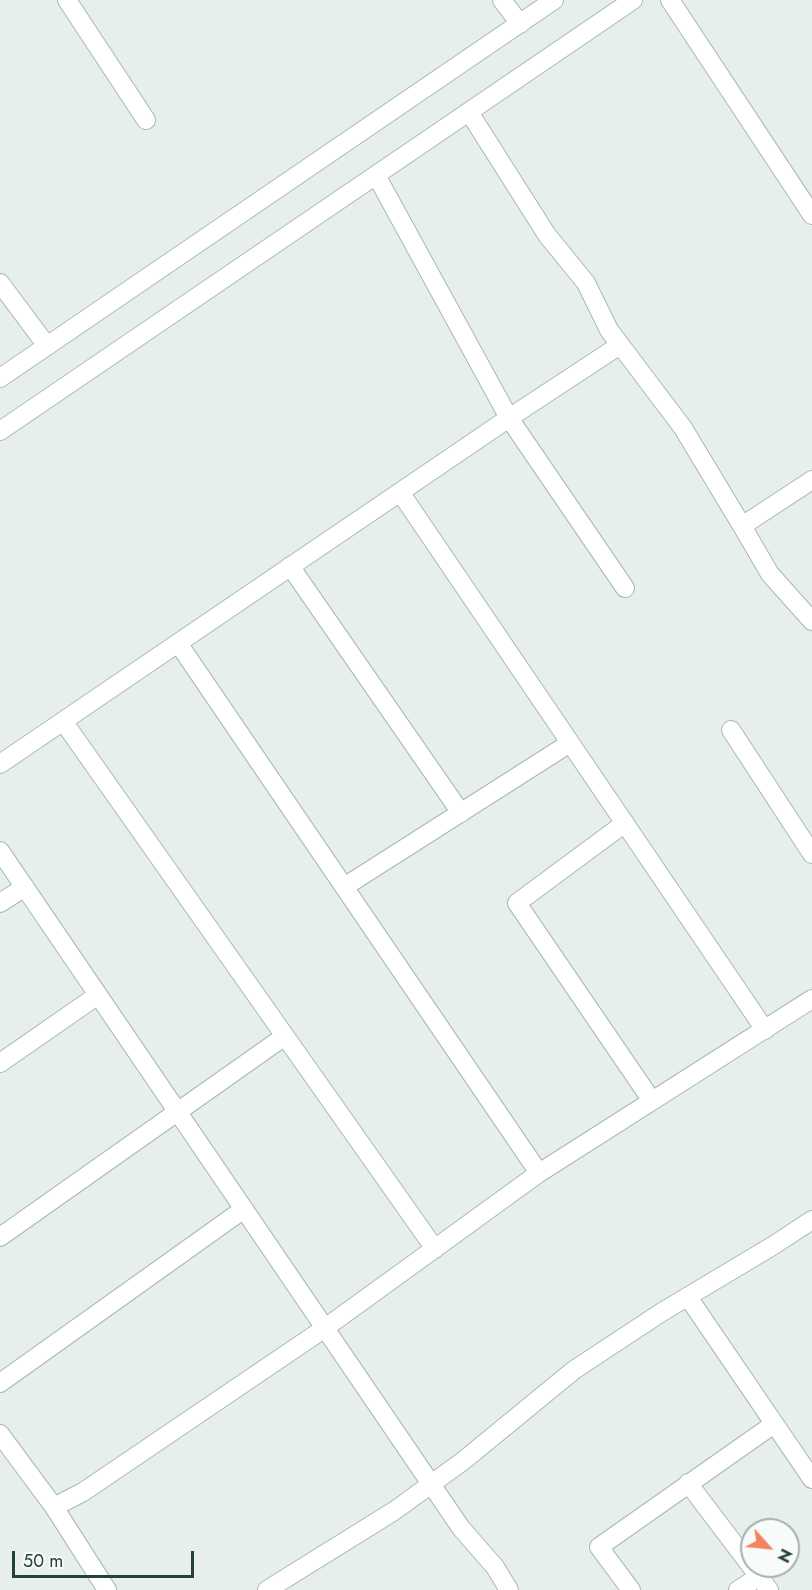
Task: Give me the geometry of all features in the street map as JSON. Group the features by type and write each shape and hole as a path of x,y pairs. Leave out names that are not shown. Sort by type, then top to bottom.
{"street":[{"path":"67,0 146,120"},
{"path":"502,0 520,24"},
{"path":"0,378 554,0"},
{"path":"0,431 633,0"},
{"path":"670,0 812,215"},
{"path":"469,112 547,235 586,283 609,330 683,428 770,574 812,621"},
{"path":"376,175 509,418 624,588"},
{"path":"0,283 47,346"},
{"path":"0,764 620,345"},
{"path":"742,526 812,480"},
{"path":"400,492 765,1030"},
{"path":"290,566 461,813"},
{"path":"178,643 539,1173"},
{"path":"63,721 435,1249"},
{"path":"731,730 812,854"},
{"path":"344,887 570,743"},
{"path":"625,823 517,903 652,1101"},
{"path":"0,851 461,1528 495,1567 509,1590"},
{"path":"0,903 25,887"},
{"path":"0,1064 98,995"},
{"path":"54,1507 83,1492 325,1328 539,1173 812,999"},
{"path":"0,1237 285,1036"},
{"path":"0,1383 244,1209"},
{"path":"267,1590 394,1511 574,1370 662,1312 812,1220"},
{"path":"688,1297 812,1479"},
{"path":"631,1590 599,1547 774,1424"},
{"path":"0,1434 54,1507 107,1590"},
{"path":"688,1483 764,1584 738,1590"}]}
